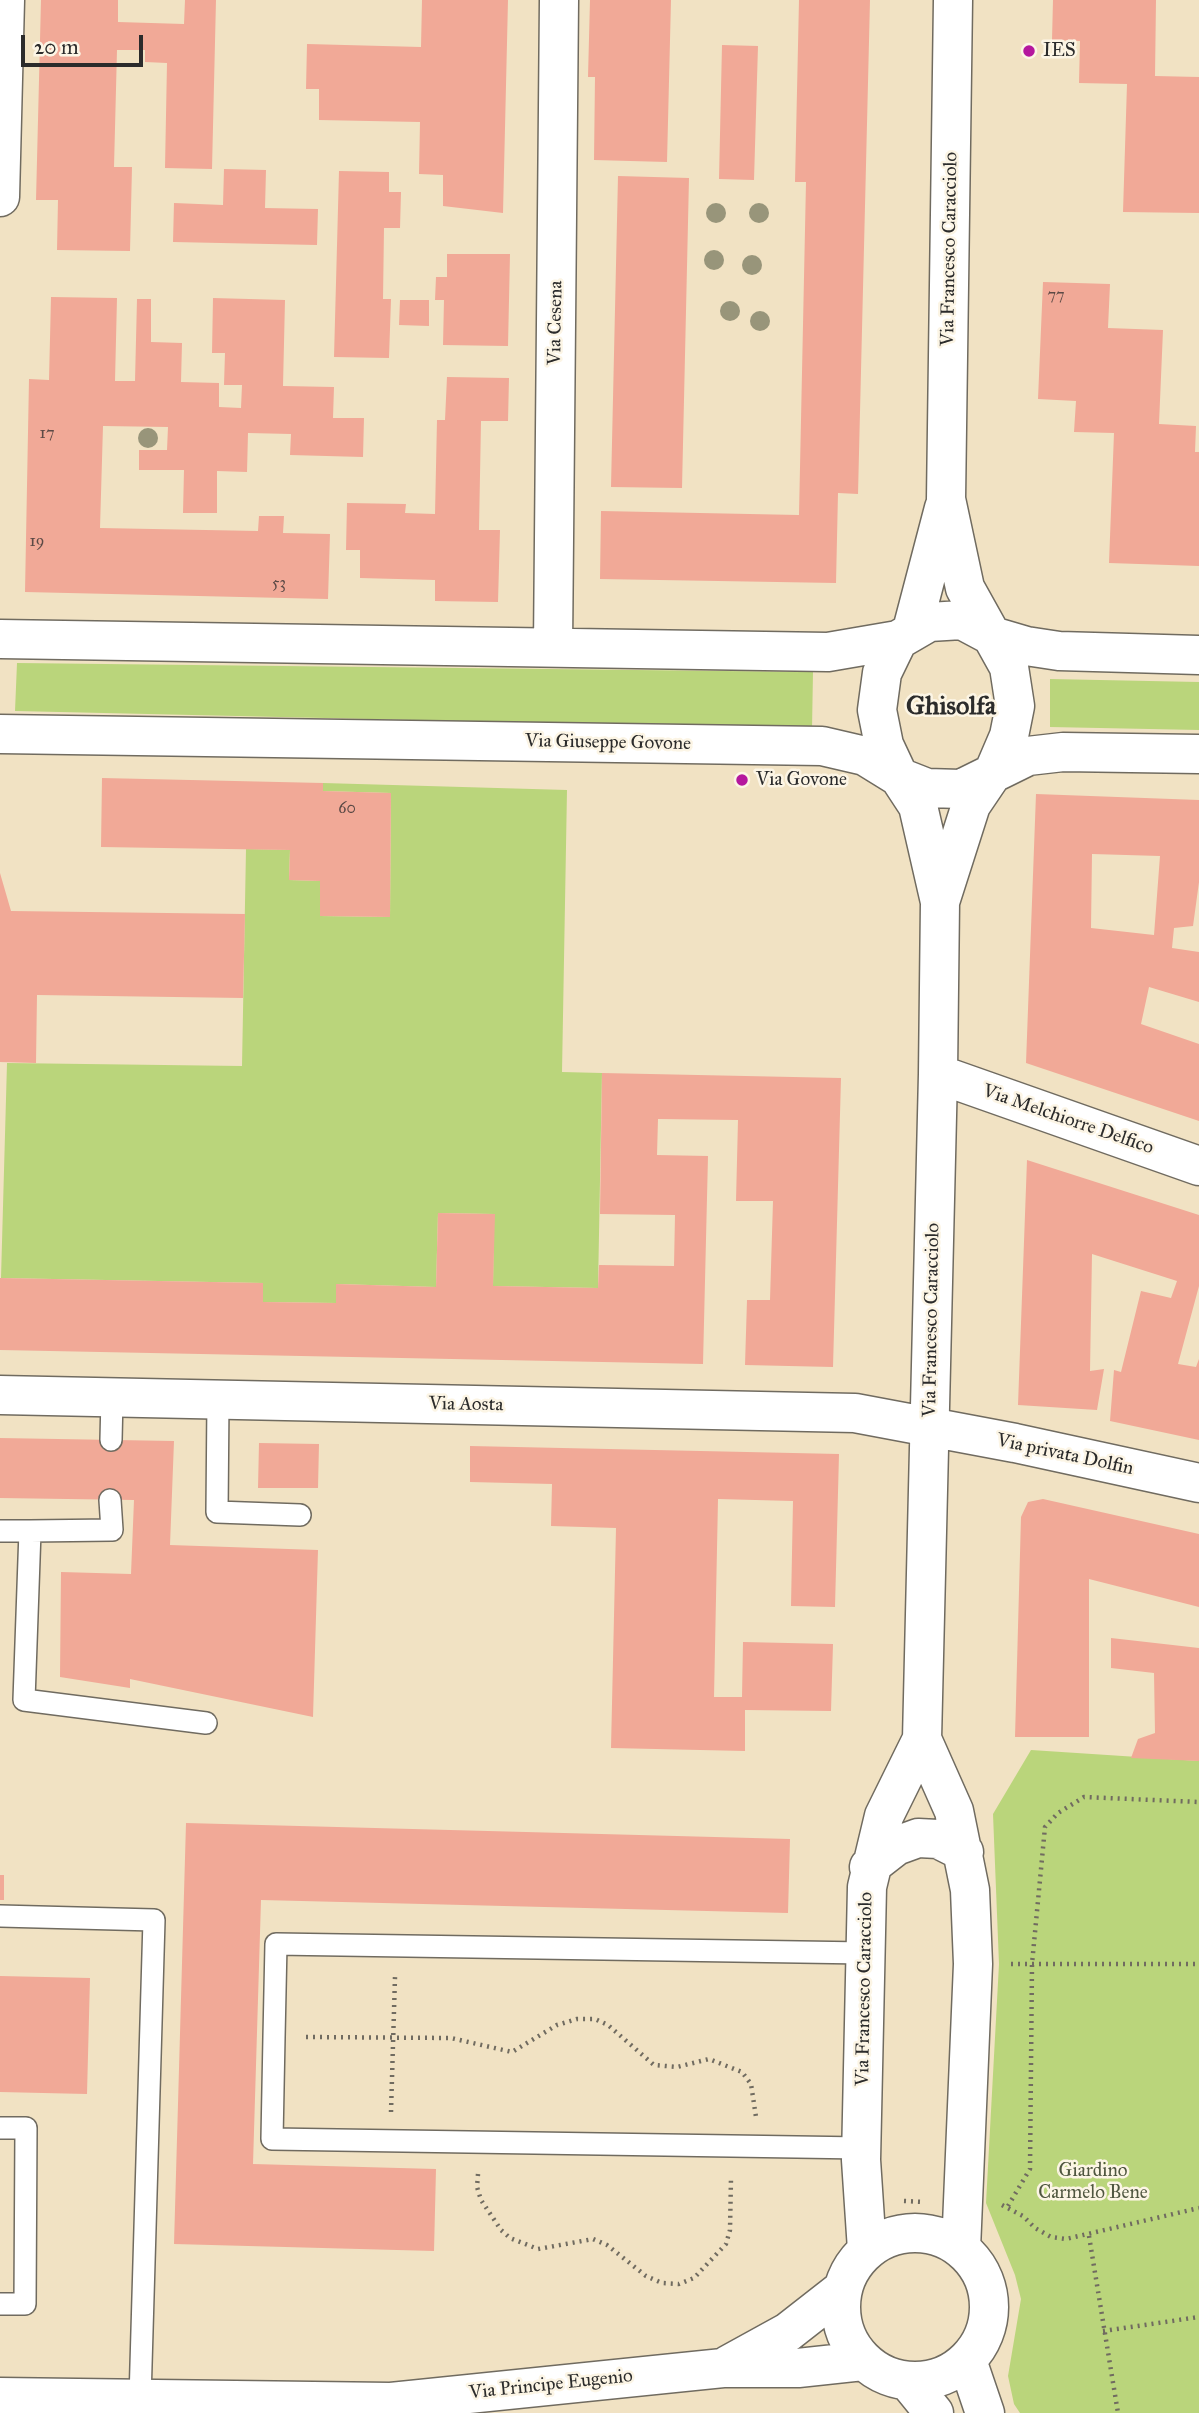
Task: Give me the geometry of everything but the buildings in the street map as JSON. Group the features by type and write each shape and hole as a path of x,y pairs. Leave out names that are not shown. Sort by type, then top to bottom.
{"street":[{"path":"0,197 5,0"},
{"name":"Via Cesena","path":"553,646 559,0"},
{"name":"Via Francesco Caracciolo","path":"953,0 946,499 965,588 992,636"},
{"name":"Via Francesco Caracciolo","path":"905,635 946,499"},
{"path":"0,639 828,652 905,635 929,622 962,620 992,636 1026,646 1059,651 1199,655"},
{"path":"899,777 884,745 877,710 882,673 905,635"},
{"path":"992,636 1009,667 1014,706 1009,736 994,771"},
{"name":"Via Giuseppe Govone","path":"0,734 821,746 866,756 899,777 927,788 961,789 1028,757 1063,752 1199,754"},
{"name":"Via Francesco Caracciolo","path":"940,902 971,805 994,771"},
{"name":"Via Francesco Caracciolo","path":"867,2250 862,2148 869,1867 884,1816 922,1739 938,1074 940,902 918,806 899,777"},
{"name":"Via Melchiorre Delfico","path":"938,1074 1199,1166"},
{"name":"Via Aosta","path":"0,1395 855,1413 930,1428"},
{"name":"Via privata Dolfin","path":"930,1428 1199,1483"},
{"name":"Via Francesco Caracciolo","path":"922,1739 954,1811 970,1890 973,1964 961,2249"},
{"path":"869,1867 896,1846 918,1838 938,1839 964,1852"},
{"path":"863,2361 884,2375 908,2381 924,2381 947,2374 967,2360 986,2330 989,2303 979,2269 961,2249 946,2240 919,2233 892,2237 867,2250"},
{"name":"Via Principe Eugenio","path":"863,2361 851,2345 844,2328 841,2308 843,2289 850,2271 867,2250"},
{"name":"Via Principe Eugenio","path":"723,2368 788,2332 843,2289"},
{"path":"967,2360 985,2413"},
{"name":"Via Principe Eugenio","path":"0,2397 391,2402 723,2368 798,2368 863,2361"},
{"path":"908,2381 934,2413"}],"lane":[{"path":"111,1440 112,1398"},
{"path":"219,1400 218,1512 300,1514"},
{"path":"0,1531 112,1530 110,1500"},
{"path":"30,1531 24,1700 206,1723"},
{"path":"0,1916 153,1920 140,2399"},
{"path":"862,2148 272,2138 275,1944 865,1953"},
{"path":"0,2128 26,2128 26,2304 0,2304"}],"path":[{"path":"1008,2206 1030,2169 1032,1964 1045,1827 1058,1813 1084,1797 1199,1802"},
{"path":"391,2141 396,1945"},
{"path":"973,1964 1199,1964"},
{"path":"274,2037 451,2038 512,2052 556,2025 577,2019 595,2019 608,2025 654,2065 677,2067 709,2059 742,2072 751,2084 755,2098 757,2146"},
{"path":"480,2142 477,2187 491,2216 510,2238 538,2249 593,2239 607,2245 646,2276 662,2283 679,2284 694,2278 726,2244 730,2230 731,2146"},
{"path":"995,2204 1008,2206 1035,2228 1051,2236 1066,2239 1089,2236 1199,2208"},
{"path":"1089,2236 1118,2413"},
{"path":"1103,2331 1199,2317"}],"green space":[{"path":"17,663 813,672 812,729 15,711"},
{"path":"1050,679 1199,682 1199,730 1050,727"},
{"path":"323,783 567,790 562,1072 602,1073 598,1288 493,1286 494,1214 438,1213 436,1287 337,1284 336,1303 263,1302 263,1283 1,1278 7,1063 242,1066 246,849 290,850 289,880 320,881 320,916 390,917 391,793 323,791"},
{"name":"Giardino Carmelo Bene","path":"1031,1750 1199,1761 1199,2413 1020,2413 1014,2404 1008,2376 1021,2299 1015,2275 986,2203 999,1964 993,1814"}],"place":[{"name":"IES","path":"1029,51"},
{"name":"Via Govone","path":"742,780"}],"district":[{"name":"Ghisolfa","path":"951,708"}]}
